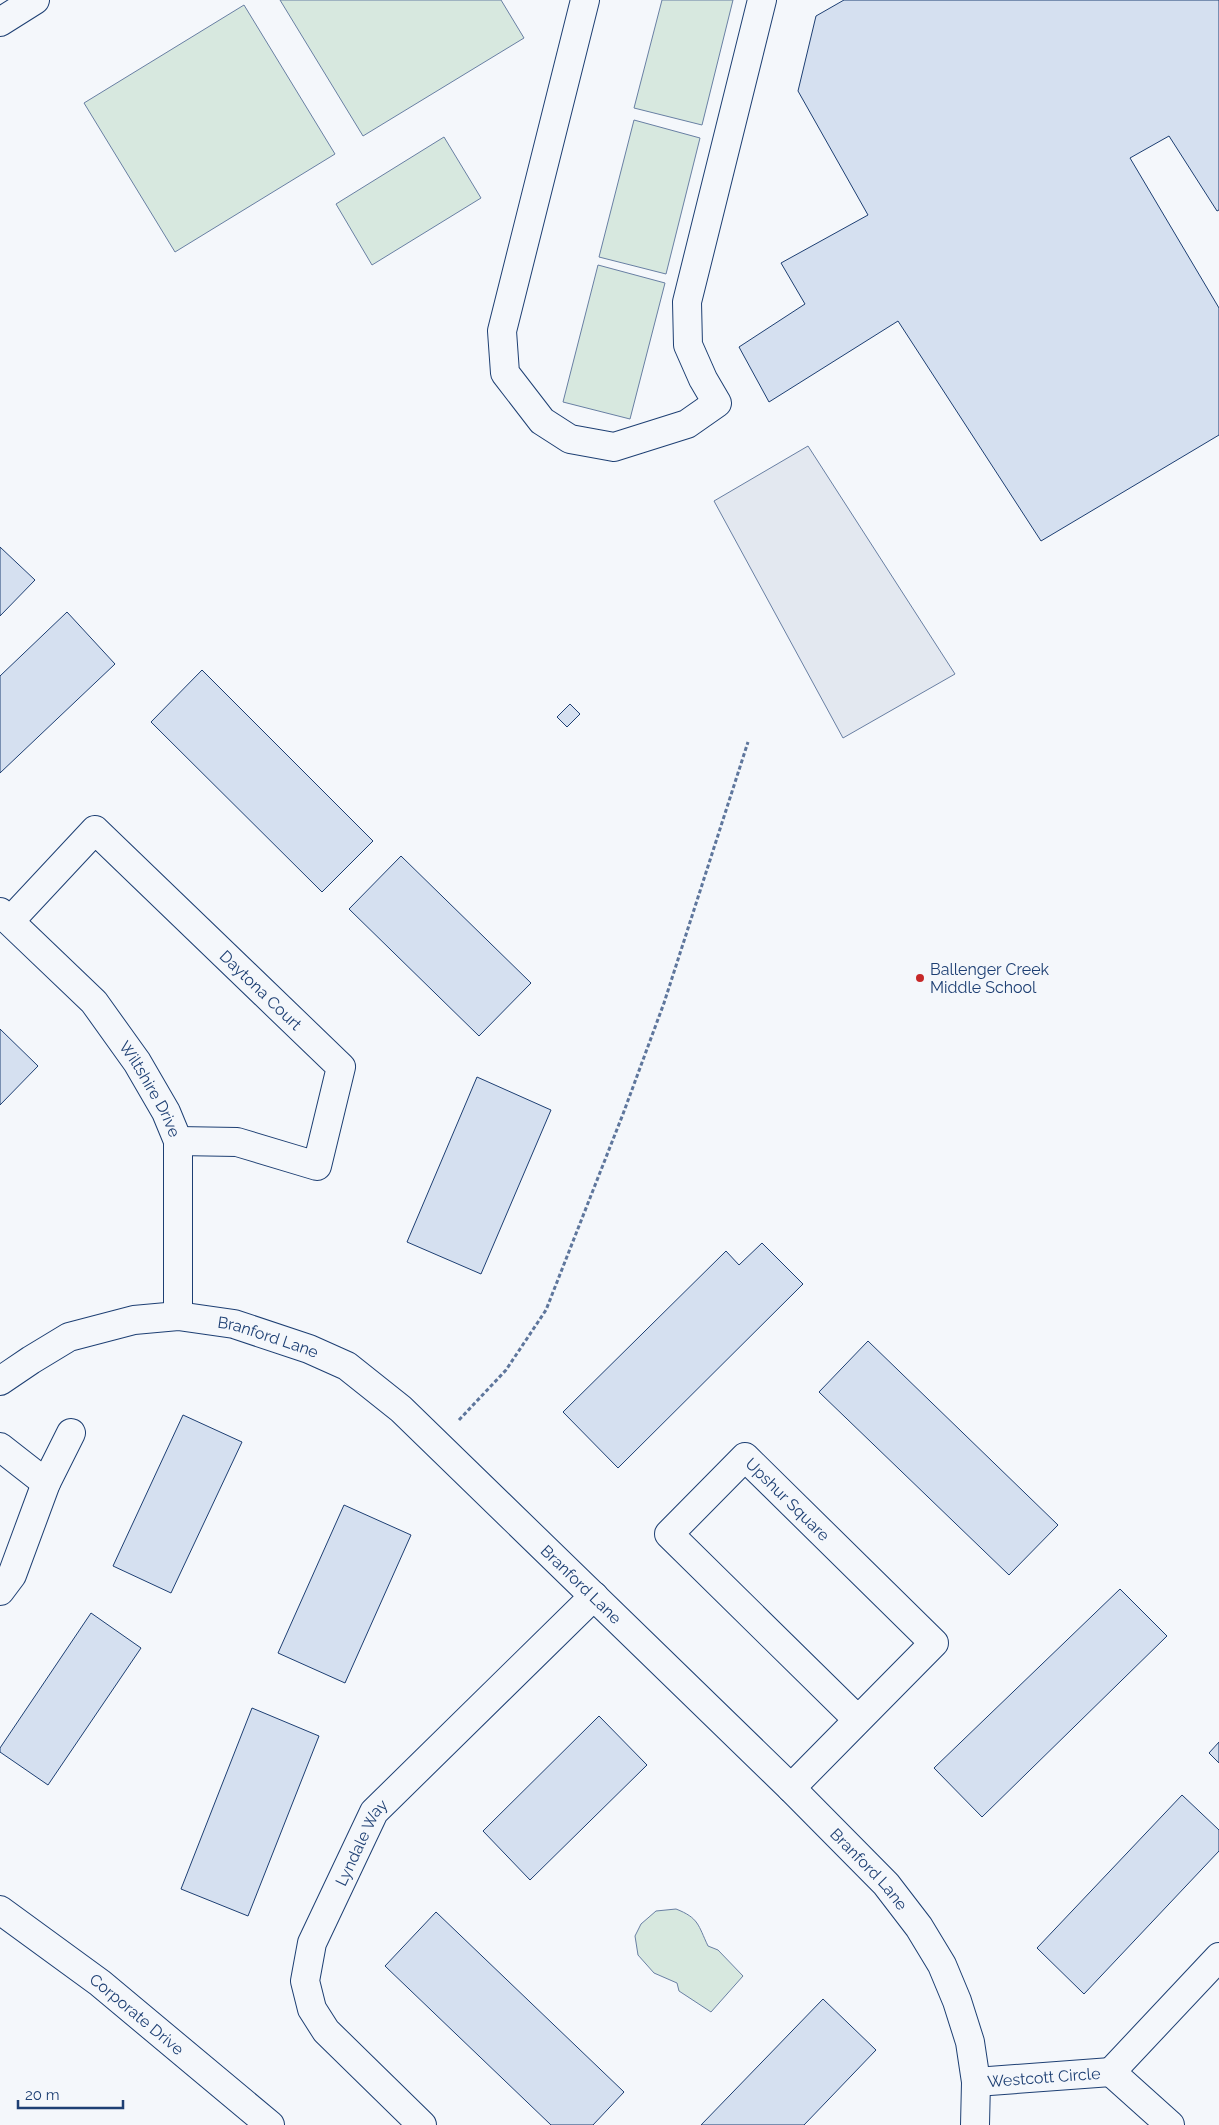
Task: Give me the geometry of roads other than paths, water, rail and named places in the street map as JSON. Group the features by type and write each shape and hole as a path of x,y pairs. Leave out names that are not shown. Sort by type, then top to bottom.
{"street":[{"path":"0,22 35,0"},
{"path":"585,0 502,331 505,374 542,421 570,439 614,448 687,424 717,403 703,380 688,345 687,302 762,0"},
{"name":"Daytona Court","path":"5,917 95,830 341,1066 318,1166 237,1142 178,1141"},
{"name":"Wiltshire Drive","path":"5,917 94,1002 137,1062 166,1112 178,1141 178,1316"},
{"name":"Branford Lane","path":"0,1381 30,1360 69,1337 134,1320 178,1316 234,1324 309,1349 347,1366 401,1409 791,1788 886,1884 919,1927 942,1965 957,2001 970,2042 976,2082 975,2125"},
{"path":"0,1591 12,1575 46,1483 71,1433"},
{"path":"0,1447 46,1483"},
{"name":"Upshur Square","path":"791,1788 934,1643 745,1457 668,1534 858,1720"},
{"name":"Lyndale Way","path":"422,2125 326,2031 312,2009 305,1981 312,1942 374,1812 594,1596"},
{"name":"Corporate Drive","path":"0,1910 107,1989 270,2125"},
{"name":"Westcott Circle","path":"976,2082 1111,2072 1219,1957"},
{"name":"Westcott Circle","path":"1111,2072 1170,2125"}],"place":[{"name":"Ballenger Creek Middle School","path":"920,978"}]}
